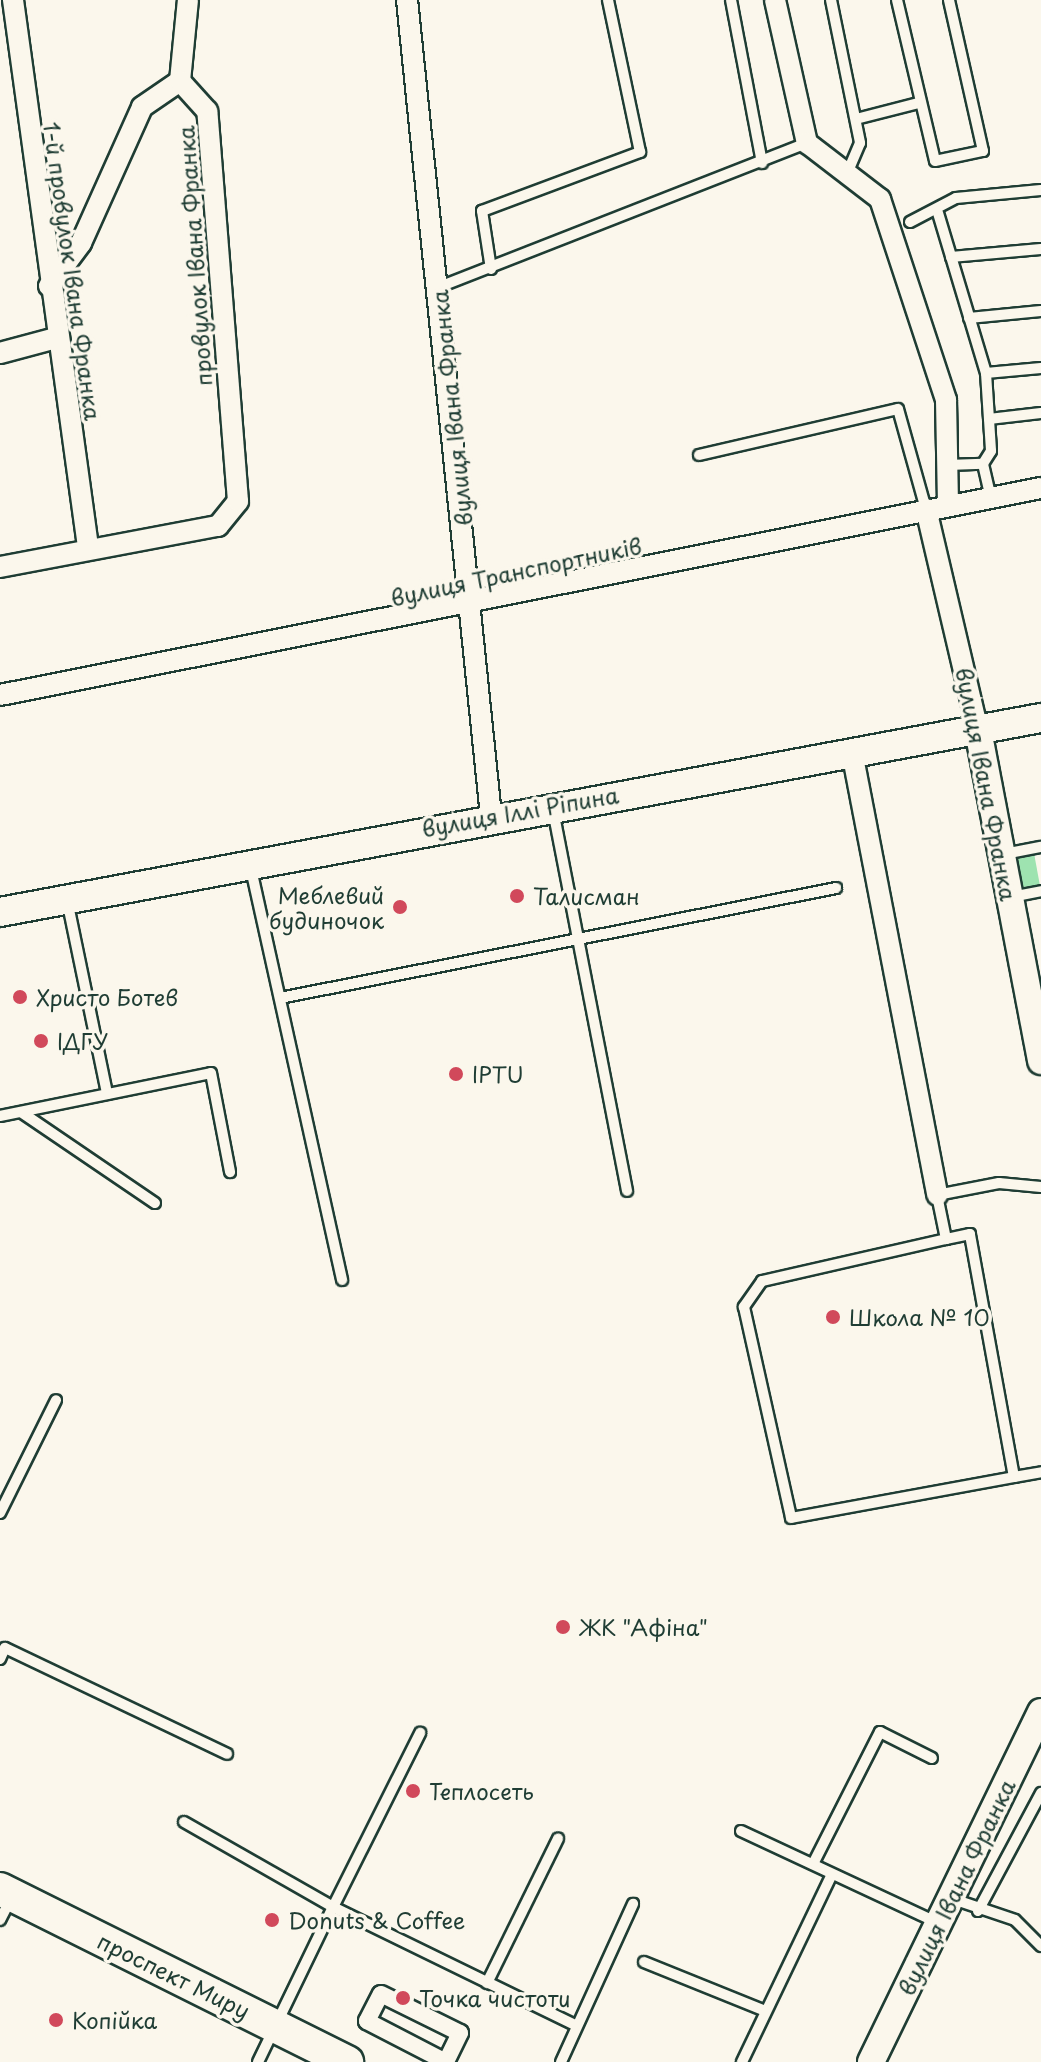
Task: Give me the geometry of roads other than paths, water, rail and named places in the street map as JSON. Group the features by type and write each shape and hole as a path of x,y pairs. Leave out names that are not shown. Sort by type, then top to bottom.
{"main road":[{"name":"вулиця Іллі Ріпина","path":"0,912 491,816 1041,718"},
{"name":"проспект Миру","path":"4,1901 275,2025 347,2062"}],"street":[{"name":"1-й провулок Івана Франка","path":"13,0 56,338 88,547"},
{"path":"49,286 81,243 142,107 180,81 188,0"},
{"name":"вулиця Івана Франка","path":"407,0 472,606 491,816"},
{"path":"775,0 807,143 818,157 849,169 880,199 946,400 948,501"},
{"name":"провулок Івана Франка","path":"88,547 218,526 229,518 238,501 207,111 180,81"},
{"path":"0,353 56,338"},
{"name":"вулиця Транспортників","path":"0,695 472,606 926,509 948,501 1041,488"},
{"name":"вулиця Івана Франка","path":"926,509 978,730 1041,1061"},
{"path":"0,567 88,547"},
{"path":"852,752 937,1195"},
{"name":"вулиця Івана Франка","path":"871,2062 1041,1712"},
{"path":"381,1994 460,2033 446,2062 367,2021 381,1994"}],"lane":[{"path":"491,269 482,211 640,152 608,0"},
{"path":"731,0 762,163"},
{"path":"831,0 860,143 849,169"},
{"path":"897,0 935,161 983,151 949,0"},
{"path":"856,119 919,103"},
{"path":"439,287 807,143"},
{"path":"910,222 938,213 956,198 1041,190"},
{"path":"938,213 986,373 991,451 983,464 990,495"},
{"path":"951,257 1041,249"},
{"path":"969,318 1041,311"},
{"path":"986,373 1041,368"},
{"path":"699,455 898,409 926,509"},
{"path":"989,419 1041,413"},
{"path":"947,465 983,464"},
{"path":"552,805 627,1191"},
{"path":"1001,854 1041,847"},
{"path":"250,863 342,1280"},
{"path":"280,998 836,888"},
{"path":"1009,898 1041,891"},
{"path":"66,898 107,1094"},
{"path":"0,1116 211,1073 230,1172"},
{"path":"21,1112 155,1203"},
{"path":"946,1239 937,1195 999,1183 1041,1187"},
{"path":"1014,1477 970,1234 762,1281 744,1307 791,1518 1014,1477 1041,1472"},
{"path":"0,1513 56,1400"},
{"path":"0,1659 5,1648 227,1754"},
{"path":"813,1864 880,1732 932,1758"},
{"path":"258,2062 420,1733"},
{"path":"978,1911 1041,1793"},
{"path":"184,1822 333,1907 577,2026"},
{"path":"741,1831 939,1924"},
{"path":"487,1983 558,1839"},
{"path":"742,2062 832,1874"},
{"path":"951,1898 978,1911 1015,1920 1040,1944"},
{"path":"561,2062 633,1904"},
{"path":"644,1962 765,2011"}],"place":[{"name":"Талисман","path":"517,896"},
{"name":"Меблевий будиночок","path":"400,907"},
{"name":"Христо Ботев","path":"20,997"},
{"name":"ІДГУ","path":"41,1041"},
{"name":"IPTU","path":"456,1074"},
{"name":"Школа № 10","path":"833,1317"},
{"name":"ЖК \"Афіна\"","path":"563,1627"},
{"name":"Теплосеть","path":"413,1791"},
{"name":"Donuts & Coffee","path":"272,1920"},
{"name":"Точка чистоти","path":"403,1998"},
{"name":"Копійка","path":"56,2020"}]}
